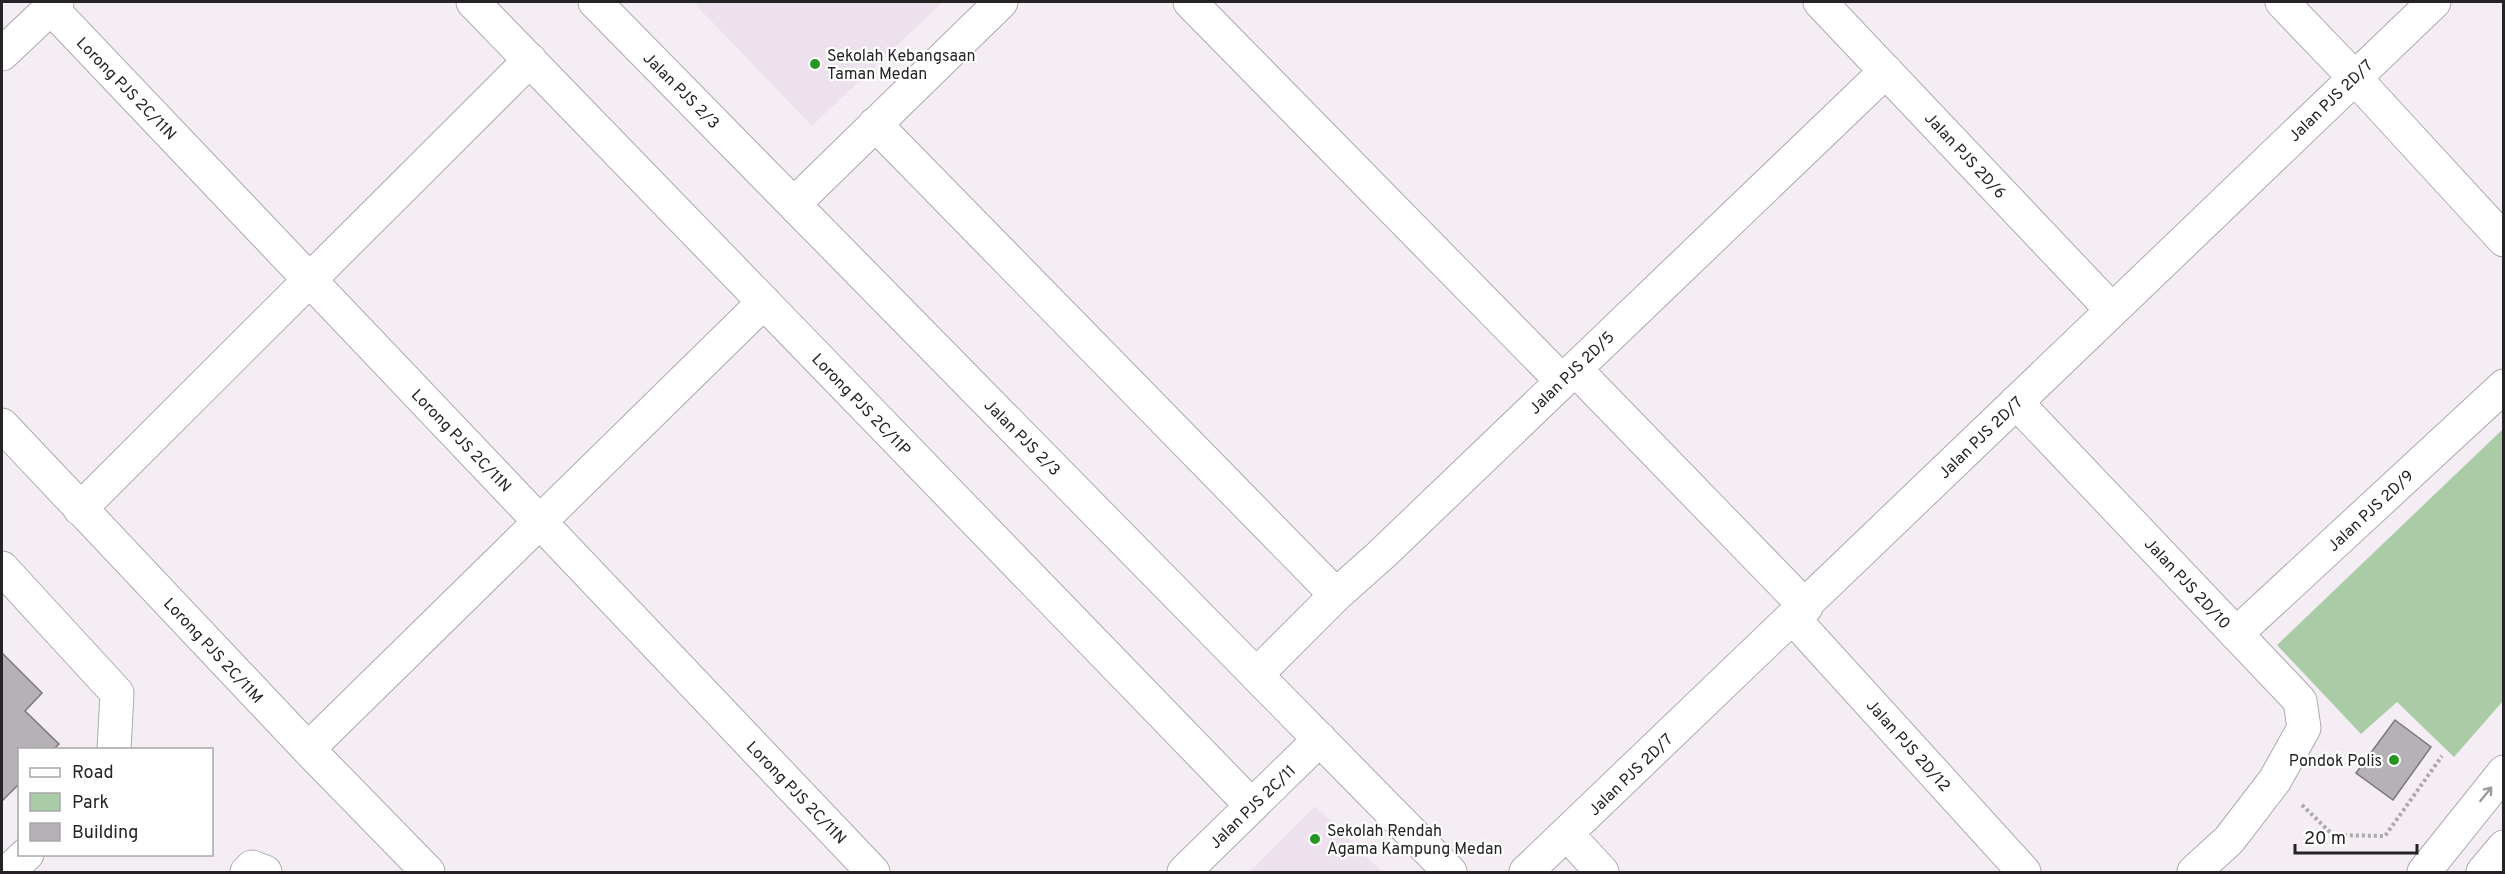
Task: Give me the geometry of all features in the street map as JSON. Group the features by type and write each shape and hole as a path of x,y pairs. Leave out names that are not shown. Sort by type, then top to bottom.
{"street":[{"name":"Lorong PJS 2C/11P","path":"473,2 1252,806"},
{"name":"Jalan PJS 2/3","path":"596,2 1450,873"},
{"path":"794,204 1000,2"},
{"name":"Jalan PJS 2D/12","path":"1190,2 1569,375 1800,613 2024,873"},
{"name":"Jalan PJS 2D/6","path":"1820,2 2111,309"},
{"path":"2282,2 2355,77 2504,240"},
{"name":"Jalan PJS 2D/7","path":"1526,873 1800,613 2111,309 2434,2"},
{"path":"2,54 53,4"},
{"name":"Lorong PJS 2C/11N","path":"53,4 309,280 873,873"},
{"path":"80,509 530,60"},
{"name":"Jalan PJS 2D/5","path":"1257,674 1336,595 1886,71"},
{"path":"876,124 1336,595"},
{"path":"308,750 764,302"},
{"name":"Jalan PJS 2D/9","path":"2236,634 2504,386"},
{"name":"Jalan PJS 2D/10","path":"2016,402 2300,701 2304,728 2275,780 2229,840 2194,873"},
{"name":"Lorong PJS 2C/11M","path":"2,425 308,750 428,873"},
{"path":"2,568 117,693 114,748"},
{"name":"Jalan PJS 2C/11","path":"1184,873 1320,739"},
{"path":"2424,873 2504,772"},
{"path":"1567,834 1602,873"},
{"path":"2482,873 2504,847"},
{"path":"8,873 26,856"},
{"path":"247,873 252,867 264,873"}],"path":[{"path":"2275,780 2333,835 2385,836 2442,756"}],"shaded area":[{"name":"Sekolah Kebangsaan Taman Medan","path":"693,2 943,2 812,126"},
{"name":"Sekolah Rendah Agama Kampung Medan","path":"1315,806 1382,872 1249,872"}],"green space":[{"path":"2503,429 2503,701 2454,757 2397,702 2361,734 2277,645"}],"building":[{"path":"2,653 42,693 25,711 59,744 55,748 18,748 18,785 2,801"},
{"name":"Pondok Polis","path":"2395,720 2431,747 2393,800 2356,773"}],"place":[{"name":"Sekolah Kebangsaan Taman Medan","path":"815,64"},
{"name":"Pondok Polis","path":"2394,760"},
{"name":"Sekolah Rendah Agama Kampung Medan","path":"1315,839"}]}
